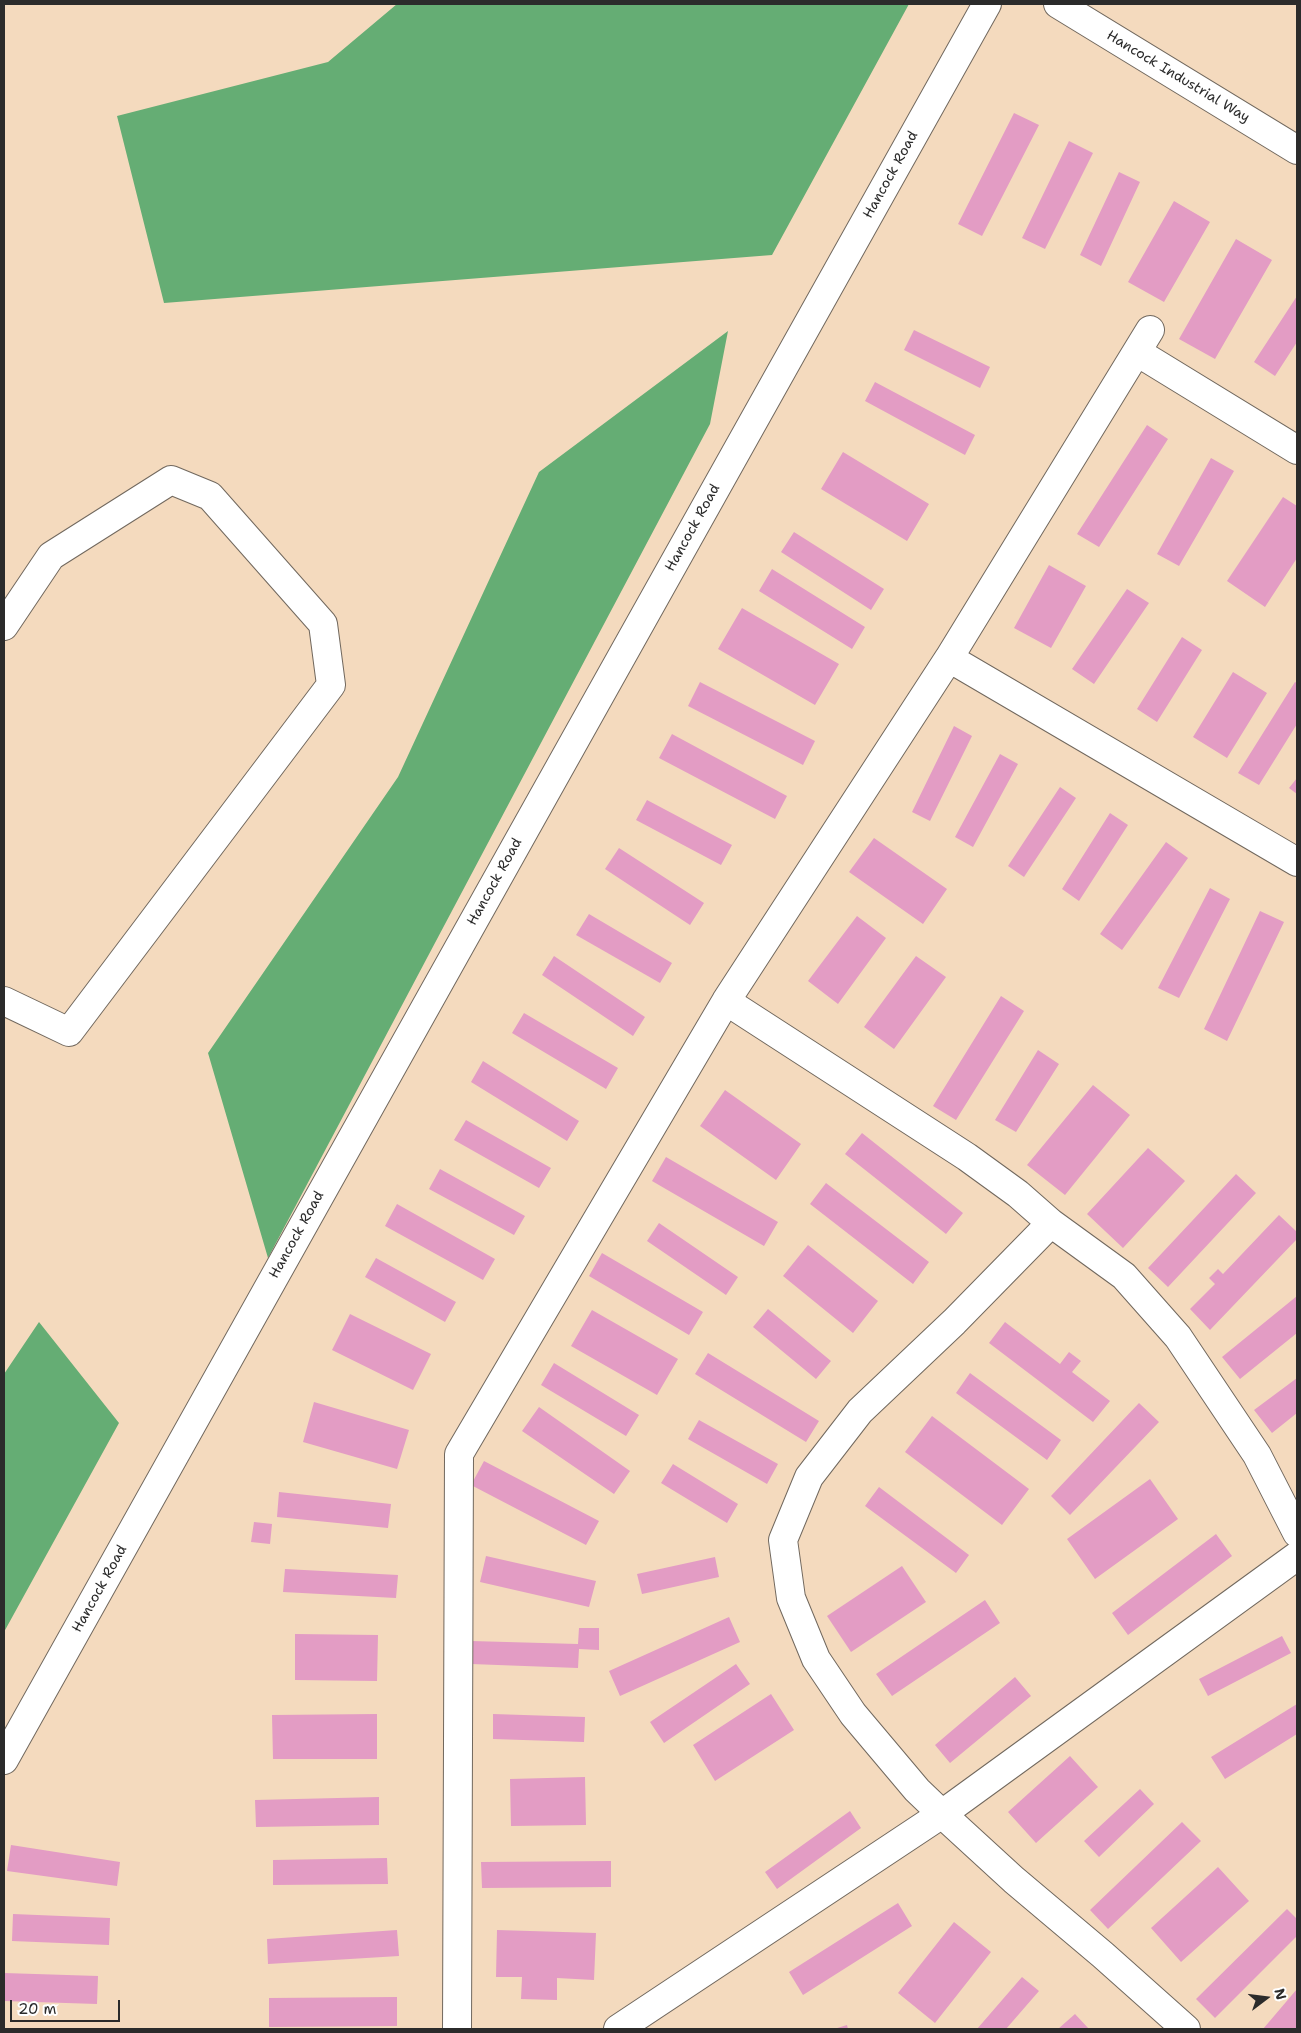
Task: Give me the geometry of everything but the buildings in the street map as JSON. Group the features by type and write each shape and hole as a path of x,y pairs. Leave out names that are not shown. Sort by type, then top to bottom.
{"street":[{"name":"Hancock Road","path":"4,1760 987,4"},
{"name":"Hancock Industrial Way","path":"1058,4 1297,150"},
{"path":"456,2029 459,1454 726,1001 949,658 1144,341 1297,450"},
{"path":"4,626 51,556 170,480 210,496 323,624 331,685 68,1032 4,1001"},
{"path":"949,658 1297,862"},
{"path":"726,1001 967,1157 1018,1194 1051,1223 1124,1276 1178,1337 1257,1455 1297,1533"},
{"path":"1051,1223 954,1322 860,1411 809,1477 784,1540 791,1598 816,1659 853,1714 917,1790 1186,2029"},
{"path":"618,2029 942,1814 1297,1556"}],"green space":[{"path":"397,4 909,4 772,255 164,303 117,116 328,62"},
{"path":"728,331 710,424 268,1258 208,1053 398,777 539,472"},
{"path":"39,1322 119,1423 4,1632 4,1374"}]}
